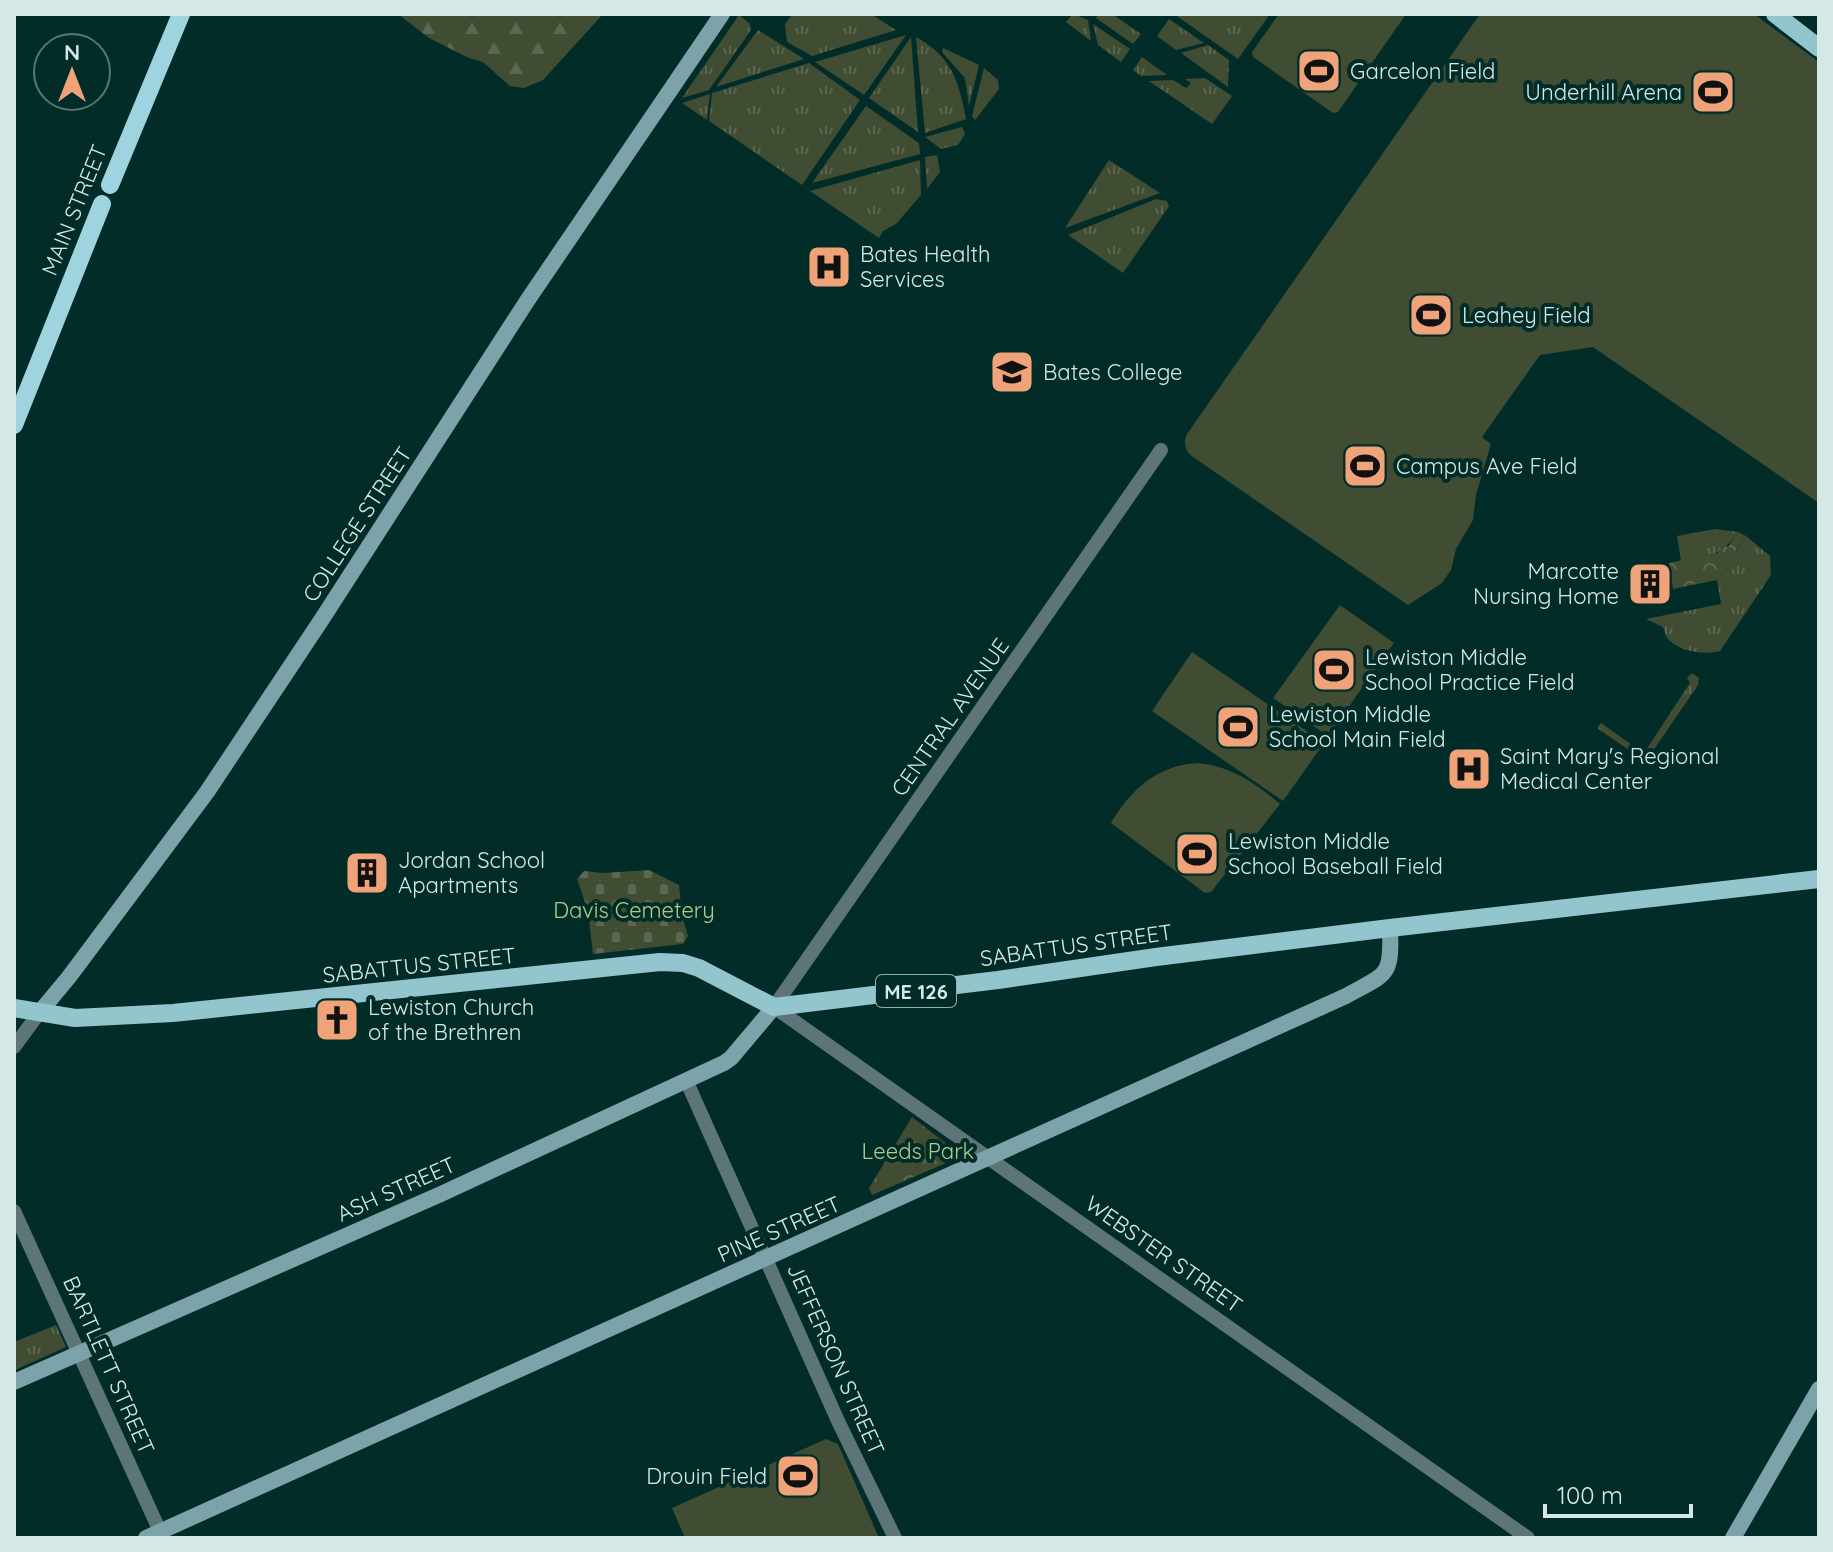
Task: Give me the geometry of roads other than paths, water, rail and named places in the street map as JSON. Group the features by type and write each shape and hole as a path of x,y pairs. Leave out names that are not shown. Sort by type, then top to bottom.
{"highway":[{"name":"MAIN STREET","path":"110,185 181,14"},
{"name":"MAIN STREET","path":"14,425 102,204"}],"main road":[{"name":"COLLEGE STREET","path":"39,1013 207,792 527,301 722,14"},
{"path":"1775,14 1819,48"},
{"name":"MAIN STREET","path":"102,204 110,185"},
{"name":"SABATTUS STREET","path":"14,1008 75,1018 205,1011 660,962 683,963 699,968 774,1007 1390,928 1819,879"},
{"name":"PINE STREET","path":"156,1536 1346,996 1388,969 1391,960 1390,928"},
{"name":"ASH STREET","path":"14,1382 587,1128 731,1058 774,1007"},
{"path":"1733,1538 1819,1389"}],"street":[{"name":"CENTRAL AVENUE","path":"774,1007 1161,450"},
{"name":"WEBSTER STREET","path":"774,1007 1528,1538"},
{"name":"COLLEGE STREET","path":"14,1047 39,1013"},
{"name":"JEFFERSON STREET","path":"686,1080 838,1421 895,1538"},
{"name":"BARTLETT STREET","path":"14,1211 81,1354 156,1536"}],"place":[{"name":"Garcelon Field","path":"1319,71"},
{"name":"Underhill Arena","path":"1713,92"},
{"name":"Bates Health Services","path":"829,267"},
{"name":"Leahey Field","path":"1431,315"},
{"name":"Bates College","path":"1012,372"},
{"name":"Campus Ave Field","path":"1365,466"},
{"name":"Marcotte Nursing Home","path":"1650,584"},
{"name":"Lewiston Middle School Practice Field","path":"1334,670"},
{"name":"Lewiston Middle School Main Field","path":"1238,727"},
{"name":"Saint Mary's Regional Medical Center","path":"1469,769"},
{"name":"Lewiston Middle School Baseball Field","path":"1197,854"},
{"name":"Jordan School Apartments","path":"367,873"},
{"name":"Lewiston Church of the Brethren","path":"337,1020"},
{"name":"Drouin Field","path":"798,1476"}],"park label":[{"name":"Davis Cemetery","path":"634,910"},
{"name":"Leeds Park","path":"918,1151"}]}
